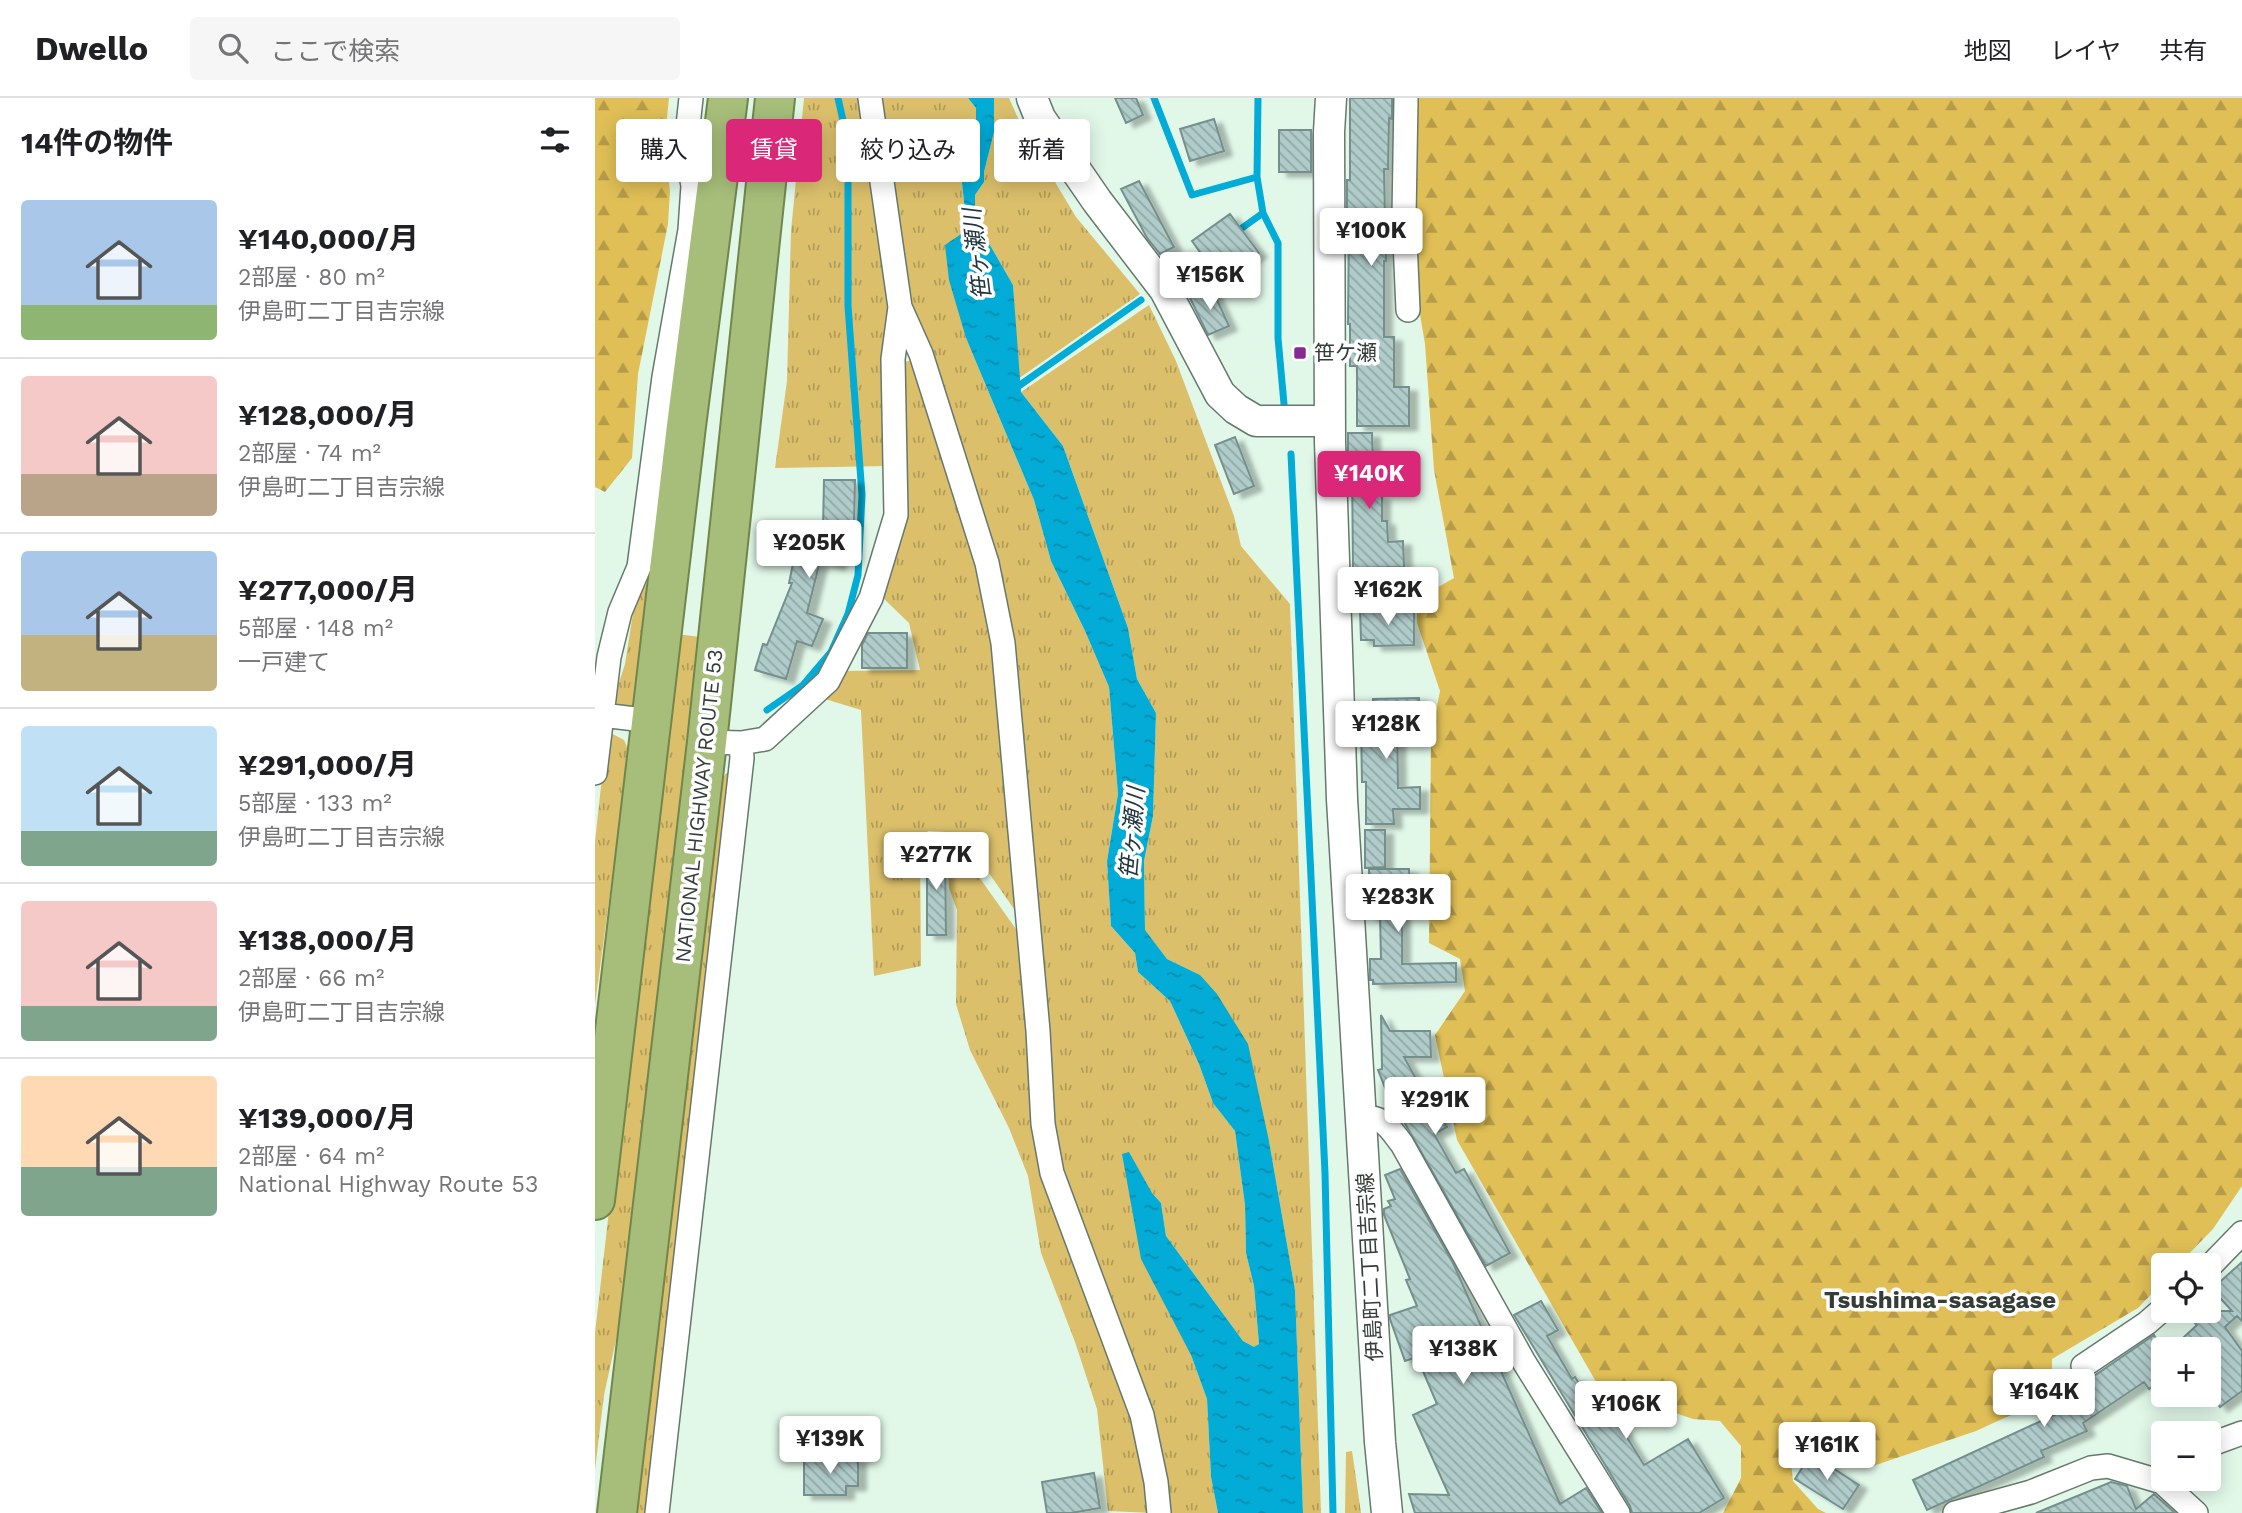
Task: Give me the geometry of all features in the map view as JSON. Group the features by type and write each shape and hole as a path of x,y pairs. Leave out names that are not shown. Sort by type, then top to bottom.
{"highway":[{"path":"595,1200 686,426 728,98"},
{"name":"NATIONAL HIGHWAY ROUTE 53","path":"617,1513 724,743 775,98"}],"street":[{"path":"595,773 602,715 602,656 639,567 664,377 690,230 693,186 686,144 691,98"},
{"path":"724,743 765,739 828,681 871,598 896,515 893,359 900,307 870,98"},
{"path":"1033,98 1040,118 1090,191 1165,290 1220,394 1236,409 1256,421 1330,421"},
{"name":"伊島町二丁目吉宗線","path":"1331,98 1330,421 1342,799 1380,1442 1387,1513"},
{"path":"1406,98 1403,218 1408,310"},
{"path":"900,307 921,354 987,563 1003,643 1038,1031 1042,1124 1052,1173 1142,1415 1156,1482 1159,1513"},
{"path":"602,715 652,721"},
{"path":"657,1513 742,758 724,743"},
{"path":"1361,1117 1377,1117 1402,1144 1524,1362 1618,1513"},
{"path":"2221,1257 2239,1241"},
{"path":"2083,1366 2151,1320"},
{"path":"2221,1441 2242,1433"},
{"path":"1955,1513 2031,1492 2091,1468 2108,1466 2151,1477"},
{"path":"2174,1491 2196,1513"}],"green space":[{"path":"595,98 669,98 667,119 616,119 616,182 669,182 670,191 668,224 638,374 632,458 605,492 595,487"},
{"path":"804,98 863,98 866,119 836,119 836,182 874,182 891,305 889,466 775,468 787,381 791,231 796,182 822,182 822,119 802,119"},
{"path":"878,98 968,98 976,108 976,119 881,119"},
{"path":"994,98 1009,98 1018,119 994,119"},
{"path":"1414,98 2242,98 2242,1186 2213,1229 2190,1253 2151,1253 2151,1294 2138,1308 2052,1359 2052,1396 1976,1431 1873,1466 1841,1445 1787,1426 1793,1481 1818,1509 1826,1513 1723,1513 1741,1478 1741,1446 1720,1421 1693,1419 1599,1387 1457,1140 1435,1035 1465,991 1460,959 1429,943 1431,737 1440,691 1417,623 1417,599 1454,578 1434,470 1425,344 1415,285"},
{"path":"994,132 994,182 1055,182 1076,217 1140,294 1018,379 1013,285 975,219 975,195 984,182"},
{"path":"890,182 962,182 965,211 966,338 1034,500 1051,561 1109,687 1118,794 1107,861 1111,926 1135,953 1138,972 1170,1001 1199,1064 1213,1103 1235,1131 1245,1205 1246,1253 1254,1286 1259,1344 1254,1347 1243,1341 1166,1236 1161,1203 1152,1193 1191,1355 1207,1399 1211,1477 1218,1513 1165,1513 1057,1172 1010,640 907,305"},
{"path":"1149,305 1176,361 1234,516 1241,546 1290,604 1321,1513 1303,1513 1295,1290 1269,1141 1200,975 1167,959 1145,931 1144,861 1153,816 1156,713 1137,679 1128,628 1063,446 1021,392"},
{"path":"915,360 979,565 996,645 1021,919 963,836 928,831 920,844 921,966 874,976 861,710 825,699 843,671 920,670 909,623 881,596 903,362"},
{"path":"644,585 654,586 637,699 631,708 619,709 614,704 614,698 625,664 636,594"},
{"path":"675,634 701,637 628,1285 604,1395 595,1470 595,1333"},
{"path":"607,731 624,740 629,752 595,1005 595,842"},
{"path":"728,772 734,772 650,1513 637,1513 720,787"},
{"path":"948,850 967,860 1023,939 1035,1123 1136,1417 1153,1513 1108,1511 1097,1409 1041,1253 1028,1176 1009,1128 970,1050 956,1004 957,910 949,888"},
{"path":"1352,1451 1361,1513 1345,1513 1346,1452"}],"water":[{"name":"笹ヶ瀬川","path":"968,98 994,98 994,132 984,182 975,195 975,219 1013,285 1021,392 1063,446 1128,628 1137,679 1156,713 1153,816 1144,861 1145,930 1167,959 1200,975 1217,994 1248,1044 1269,1141 1295,1290 1303,1513 1218,1513 1211,1477 1207,1399 1191,1355 1141,1259 1122,1154 1129,1152 1152,1193 1161,1203 1166,1236 1243,1341 1254,1347 1259,1344 1254,1286 1246,1253 1245,1205 1235,1131 1213,1103 1199,1064 1170,1001 1138,972 1135,953 1111,926 1107,861 1118,794 1109,687 1051,561 1034,500 966,338 949,280 945,245 964,232 962,182 980,182 980,119 976,119 976,108"}],"building":[{"path":"1115,98 1136,98 1143,115 1126,123"},
{"path":"1350,98 1392,98 1388,169 1384,169 1384,337 1394,337 1394,387 1409,387 1409,426 1357,426 1357,366 1350,366 1348,324 1347,180 1350,180"},
{"path":"1214,119 1224,151 1190,161 1180,129"},
{"path":"1279,130 1311,130 1311,172 1279,172"},
{"path":"1139,181 1174,247 1160,254 1147,238 1121,189"},
{"path":"1230,214 1259,253 1220,280 1192,241"},
{"path":"1212,289 1229,326 1208,335 1190,298"},
{"path":"1348,433 1372,433 1374,496 1382,496 1382,521 1387,521 1388,542 1403,541 1404,567 1353,568 1352,469 1348,469"},
{"path":"1235,437 1254,486 1234,494 1215,445"},
{"path":"824,480 855,480 854,524 847,524 837,565 820,561 807,613 823,619 812,646 797,641 786,679 755,670 763,644 767,645 792,583 789,583 794,559 800,561 809,525 823,529"},
{"path":"1360,610 1414,610 1414,645 1374,646 1374,640 1361,640"},
{"path":"868,633 907,633 907,668 862,668 862,645"},
{"path":"1419,698 1420,719 1397,720 1398,788 1420,787 1420,809 1393,809 1394,824 1366,824 1366,782 1362,782 1361,725 1374,725 1373,699"},
{"path":"1365,830 1385,830 1385,867 1365,868"},
{"path":"927,848 945,848 946,935 927,935"},
{"path":"1369,869 1409,869 1410,891 1402,891 1402,964 1456,963 1456,982 1373,984 1373,980 1370,980 1370,959 1381,959 1380,916 1369,916"},
{"path":"1381,1015 1390,1031 1430,1031 1431,1057 1404,1057 1431,1106 1435,1104 1447,1127 1434,1134 1456,1173 1464,1169 1510,1253 1486,1266 1386,1090 1378,1070 1382,1069"},
{"path":"1400,1169 1453,1263 1560,1504 1586,1488 1602,1513 1415,1513 1409,1494 1449,1495 1413,1415 1437,1404 1417,1357 1405,1361 1390,1319 1390,1315 1417,1306 1406,1280 1410,1279 1384,1215 1384,1209 1391,1206 1388,1201 1395,1199 1385,1175"},
{"path":"2242,1262 2242,1321 2237,1316 2225,1327 2242,1351 2242,1391 2221,1406 2221,1337 2184,1337 2197,1325 2195,1323 2221,1323 2221,1311 2232,1311 2221,1299 2221,1281"},
{"path":"1541,1301 1558,1330 1547,1336 1572,1379 1575,1377 1589,1400 1593,1397 1606,1419 1613,1415 1644,1465 1688,1439 1724,1498 1699,1513 1632,1513 1514,1315"},
{"path":"2151,1337 2151,1388 2149,1389 2144,1382 2083,1423 2087,1431 2041,1451 2044,1457 1927,1510 1913,1480 2093,1397 2081,1380 2091,1378"},
{"path":"1811,1454 1859,1485 1843,1509 1795,1479"},
{"path":"858,1458 858,1486 846,1486 846,1495 804,1495 804,1459"},
{"path":"1094,1473 1100,1508 1071,1513 1047,1513 1042,1482"},
{"path":"2111,1482 2127,1486 2136,1509 2154,1494 2175,1513 2036,1513"}],"waterway":[{"path":"767,710 803,685 831,652 848,614 858,575 862,495 848,306 848,143 838,98"},
{"path":"1154,98 1192,195 1257,177"},
{"path":"1258,98 1257,177 1263,213 1278,243 1278,338 1284,404"},
{"path":"1235,233 1263,213"},
{"path":"1184,269 1208,252"},
{"path":"1013,390 1141,300"},
{"path":"1291,454 1325,1173 1333,1513"}],"place":[{"name":"笹ケ瀬","path":"1300,353"}],"district":[{"name":"Tsushima-sasagase","path":"1940,1300"}]}
